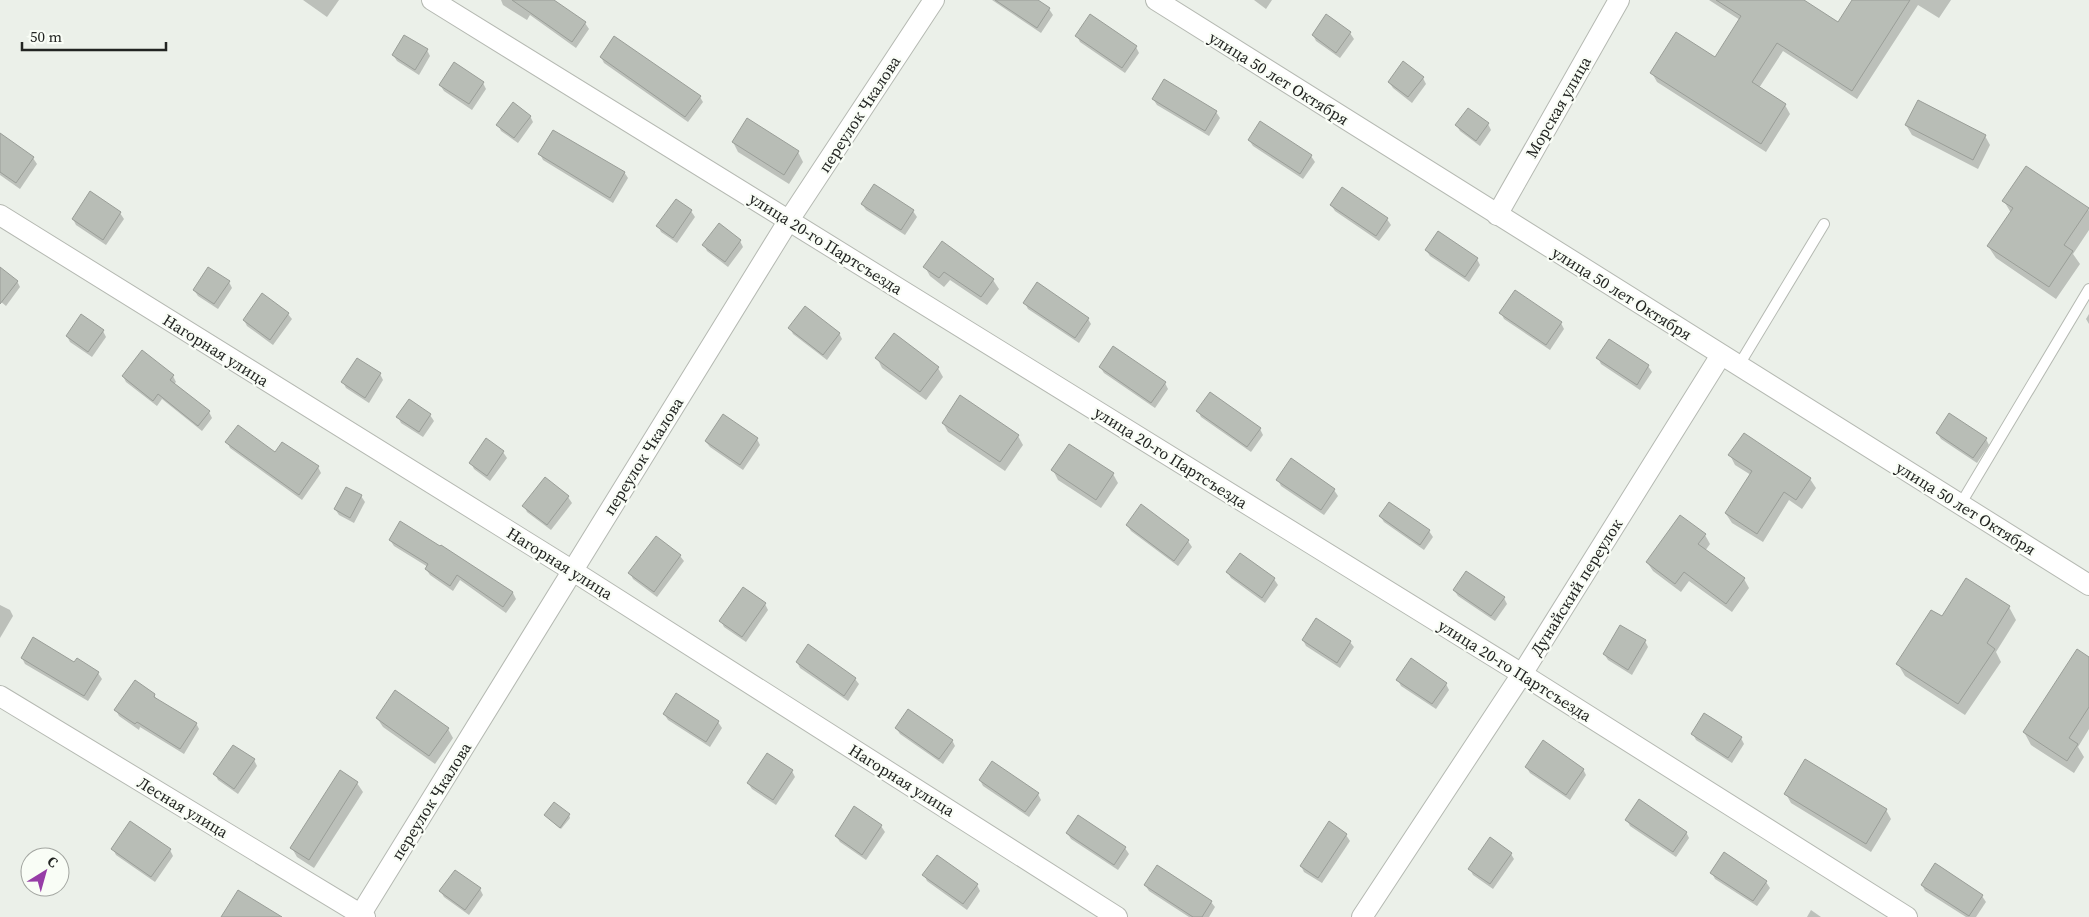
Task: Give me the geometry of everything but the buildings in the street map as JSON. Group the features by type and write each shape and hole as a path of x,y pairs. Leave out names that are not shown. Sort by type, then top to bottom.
{"street":[{"name":"улица 20-го Партсъезда","path":"432,0 1522,674 1907,917"},
{"name":"переулок Чкалова","path":"362,916 572,571 790,220 934,0"},
{"name":"улица 50 лет Октября","path":"1156,0 2089,585"},
{"name":"Морская улица","path":"1497,215 1619,0"},
{"name":"Нагорная улица","path":"0,215 572,571 1118,917"},
{"name":"Дунайский переулок","path":"1362,917 1522,674 1721,354"},
{"name":"Лесная улица","path":"0,696 362,916"}],"lane":[{"path":"1738,365 1824,224"},
{"path":"1960,505 2089,289"}]}
